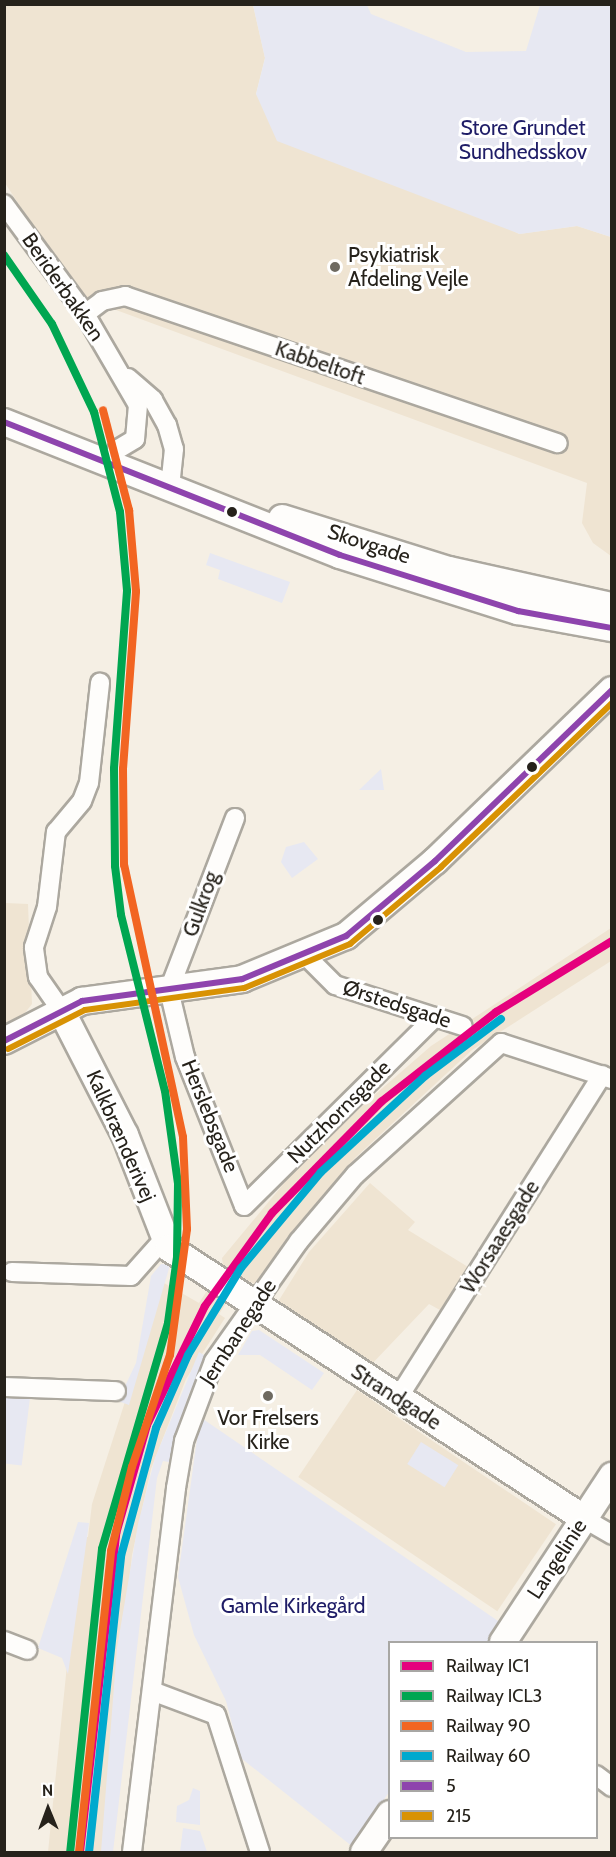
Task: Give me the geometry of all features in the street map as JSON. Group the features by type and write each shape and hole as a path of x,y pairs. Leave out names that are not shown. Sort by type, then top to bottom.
{"main road":[{"name":"Skovgade","path":"4,408 117,450 231,516 440,589 518,611 612,628"},
{"name":"Skovgade","path":"4,422 264,513 449,570 612,606"},
{"name":"Skovgade","path":"537,589 612,592"},
{"path":"4,1041 61,1010 93,998 242,979 306,956 377,913 612,690"},
{"name":"Kalkbrænderivej","path":"61,1010 146,1183 163,1240"},
{"name":"Strandgade","path":"163,1240 183,1257 253,1305 583,1518"},
{"name":"Langelinie","path":"504,1641 612,1476"},
{"path":"364,1852 388,1817"}],"street":[{"name":"Beriderbakken","path":"4,204 85,314 138,405 135,439 117,450"},
{"name":"Kabbeltoft","path":"85,314 102,301 125,296 558,443"},
{"name":"Beriderbakken","path":"120,371 161,413 172,438 172,482"},
{"path":"61,1010 38,977 34,947 47,907 56,832 82,801 89,783 100,683"},
{"name":"Gulkrog","path":"169,990 235,818"},
{"name":"Ørstedsgade","path":"306,956 335,985 463,1026"},
{"name":"Herslebsgade","path":"169,990 185,1057 244,1206"},
{"name":"Nutzhornsgade","path":"244,1206 435,1017"},
{"name":"Jernbanegade","path":"132,1852 184,1441 202,1383 253,1305 355,1175 501,1042 607,1077"},
{"name":"Worsaaesgade","path":"398,1398 607,1077"},
{"path":"12,1272 131,1276 163,1240"},
{"path":"5,1387 116,1391"},
{"name":"Strandgade","path":"583,1518 612,1535"},
{"path":"4,1641 27,1650"},
{"path":"152,1691 216,1715 260,1852"},
{"path":"598,1776 612,1787"}],"shaded area":[{"name":"Psykiatrisk Afdeling Vejle","path":"5,5 253,5 265,58 256,94 519,234 577,226 611,237 611,556 593,543 582,523 587,483 78,296 5,183"},
{"path":"5,903 28,904 32,1004 5,1038"},
{"path":"611,928 611,961 472,1050 355,1158 256,1285 243,1278 219,1314 225,1318 186,1379 151,1469 132,1555 102,1852 48,1852 80,1537 88,1537 92,1504 142,1349 157,1279 199,1303 223,1266 222,1258 295,1170 370,1099 431,1046"},
{"path":"370,1183 415,1222 408,1230 468,1267 440,1310 429,1304 369,1367 276,1305 309,1252"},
{"path":"357,1390 556,1524 497,1611 298,1477"}],"green space":[{"name":"Store Grundet Sundhedsskov","path":"253,5 367,5 371,14 466,52 526,51 540,5 611,5 611,237 577,226 520,234 277,141 256,94 265,58"},
{"path":"210,553 290,582 282,603 218,579 220,570 206,565"},
{"path":"381,769 384,790 359,790"},
{"path":"304,842 318,859 292,878 281,862 286,847"},
{"path":"161,1264 170,1265 129,1405 118,1401 136,1363 151,1276"},
{"path":"259,1330 324,1373 312,1390 260,1355 238,1355 252,1331"},
{"path":"199,1352 207,1357 188,1396 169,1462 163,1461 157,1478 113,1852 101,1852 117,1648 138,1524 155,1458"},
{"path":"5,1396 30,1399 22,1466 4,1463"},
{"name":"Gamle Kirkegård","path":"200,1417 501,1623 489,1641 388,1641 388,1794 353,1847 241,1758 226,1701 194,1635 178,1577"},
{"path":"421,1442 458,1465 445,1487 407,1464"},
{"path":"78,1522 89,1523 68,1674 62,1658 38,1648"},
{"path":"193,1788 200,1791 200,1825 176,1822 177,1806 189,1800"},
{"path":"183,1828 200,1831 207,1852 180,1852"}],"railway":[{"path":"90,1852 99,1758"}],"rail line":[{"name":"ICL3","path":"4,255 52,324 94,412 120,512 127,591 114,769 115,866 121,915 165,1091 178,1184 177,1257 168,1323 102,1549 70,1852"},
{"name":"90","path":"79,1852 111,1551 132,1467 170,1355 187,1229 183,1137 124,865 123,769 136,591 129,510 103,410"},
{"name":"IC1","path":"80,1852 116,1534 147,1425 205,1306 272,1213 381,1102 496,1012 612,941"},
{"name":"60","path":"89,1852 121,1556 156,1428 188,1355 241,1268 321,1172 425,1076 501,1019"}],"transit line":[{"name":"5","path":"4,422 340,555 518,611 612,628"},
{"name":"5","path":"4,1041 82,1001 242,979 346,936 435,861 612,690"},
{"name":"215","path":"8,1049 85,1010 244,988 350,944 441,867 612,703"}],"place":[{"name":"Psykiatrisk Afdeling Vejle","path":"335,267"},
{"name":"Vor Frelsers Kirke","path":"268,1396"}]}
